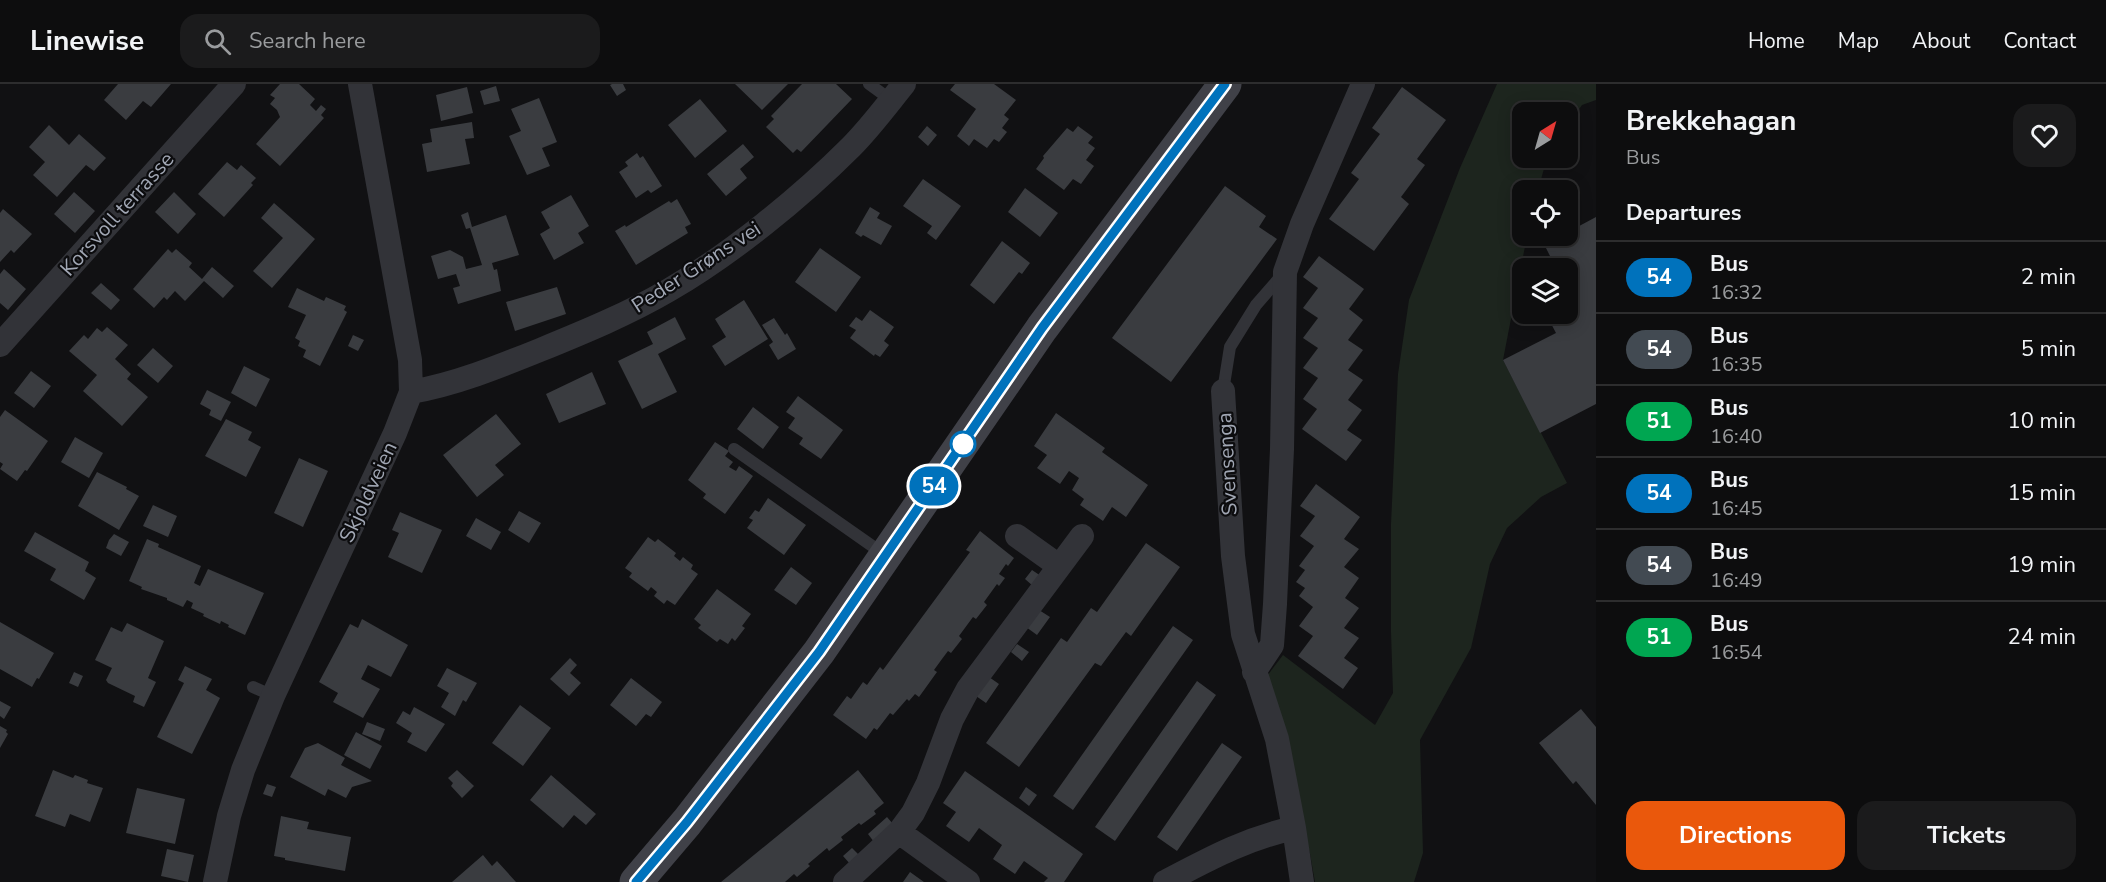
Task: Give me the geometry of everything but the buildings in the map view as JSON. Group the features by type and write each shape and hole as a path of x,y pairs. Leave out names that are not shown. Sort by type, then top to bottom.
{"main road":[{"path":"636,882 687,822 819,652 1042,328 1225,84"}],"street":[{"name":"Korsvoll terrasse","path":"0,345 234,84"},
{"name":"Skjoldveien","path":"215,882 235,795 263,692 387,453 411,392 410,360 360,84"},
{"name":"Svensenga","path":"1254,672 1272,645 1284,360 1285,272 1302,224 1363,84"},
{"name":"Peder Grøns vei","path":"411,392 437,387 495,368 583,333 669,290 717,258 792,201 852,146 897,92"},
{"name":"Svensenga","path":"1223,391 1233,556 1243,634 1276,739 1302,882"},
{"path":"1017,536 1059,566"},
{"path":"845,882 899,832 913,813 928,783 952,719 968,689 1082,536"},
{"path":"1165,882 1238,844 1266,834 1294,828"},
{"path":"899,832 968,882"}],"lane":[{"path":"870,84 897,92"},
{"name":"Svensenga","path":"1223,391 1230,347 1256,305 1285,272"},
{"path":"734,448 886,555"}],"shaded area":[{"path":"1497,84 1596,84 1596,100 1582,105 1578,111 1578,102 1512,102 1512,168 1544,168 1541,180 1512,180 1512,246 1525,246 1523,258 1512,258 1512,314 1503,360 1567,483 1541,497 1507,528 1490,564 1471,648 1420,740 1423,853 1414,882 1315,882 1267,676 1283,655 1375,725 1393,693 1391,524 1398,374 1409,300 1460,168"}],"bus line":[{"name":"54","path":"636,882 687,822 819,652 1042,328 1225,84"}]}
